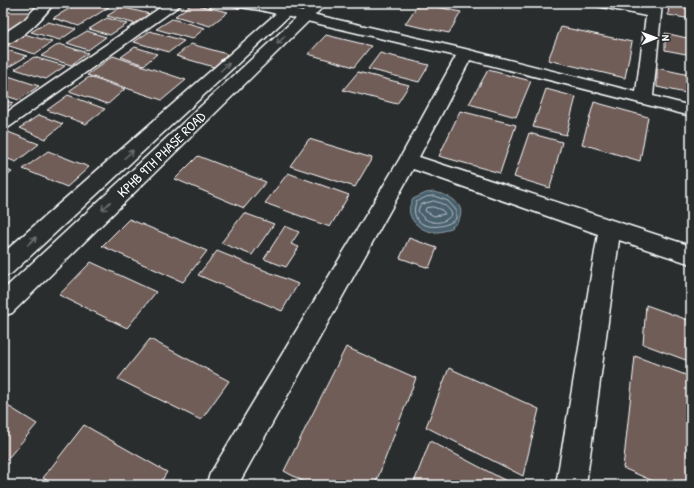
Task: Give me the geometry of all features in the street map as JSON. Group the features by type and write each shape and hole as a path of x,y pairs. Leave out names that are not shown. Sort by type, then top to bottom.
{"street":[{"path":"3,41 29,23 47,3"},
{"path":"3,123 176,3"},
{"path":"238,3 295,11 691,111"},
{"name":"KPHB 9TH PHASE ROAD","path":"3,267 295,11 320,3"},
{"path":"602,3 654,8 644,99"},
{"name":"KPHB 9TH PHASE ROAD","path":"3,305 295,11"},
{"path":"221,485 408,160 465,54"},
{"path":"408,160 691,255"},
{"path":"571,485 610,229"}],"water":[{"path":"434,192 451,198 459,206 461,215 456,223 448,229 437,232 425,230 414,222 409,210 413,199 426,193"}],"building":[{"path":"79,3 89,3 109,7 79,26 53,18"},
{"path":"419,3 461,12 449,33 405,24"},
{"path":"457,3 479,3 477,7"},
{"path":"669,3 691,6 691,19 668,15"},
{"path":"192,4 228,12 210,26 175,16"},
{"path":"121,7 150,14 136,24 107,16"},
{"path":"3,12 32,12 18,29 3,30"},
{"path":"107,18 127,24 110,35 89,29"},
{"path":"172,19 205,28 192,39 156,29"},
{"path":"48,22 76,29 60,40 31,32"},
{"path":"561,27 632,42 625,78 548,60"},
{"path":"87,31 106,37 88,50 67,43"},
{"path":"150,31 184,41 169,52 134,42"},
{"path":"665,33 691,39 691,55 665,50"},
{"path":"24,34 52,42 35,54 6,45"},
{"path":"326,35 371,46 354,67 308,54"},
{"path":"59,44 88,53 71,65 41,56"},
{"path":"191,44 227,54 214,67 176,56"},
{"path":"135,47 157,54 144,65 121,57"},
{"path":"3,49 27,56 7,68 3,67"},
{"path":"380,53 429,65 419,82 368,69"},
{"path":"113,56 186,80 162,100 87,75"},
{"path":"34,57 65,66 46,79 15,69"},
{"path":"657,68 689,75 690,94 657,87"},
{"path":"488,70 531,81 516,117 469,104"},
{"path":"358,72 409,85 397,104 343,90"},
{"path":"8,76 39,86 19,100 3,95 3,79"},
{"path":"89,77 125,89 108,104 69,91"},
{"path":"546,89 576,97 566,135 533,127"},
{"path":"68,95 105,109 86,124 47,110"},
{"path":"3,100 13,103 3,111"},
{"path":"594,102 648,117 640,161 582,144"},
{"path":"460,111 516,125 500,173 439,156"},
{"path":"39,115 63,124 45,139 20,128"},
{"path":"3,130 39,144 16,162 3,157"},
{"path":"529,133 562,142 550,188 514,177"},
{"path":"309,139 372,158 355,187 290,166"},
{"path":"48,151 89,167 67,187 23,169"},
{"path":"198,156 266,182 244,208 175,179"},
{"path":"3,168 12,172 3,179"},
{"path":"288,173 349,195 330,227 265,203"},
{"path":"244,213 274,224 252,255 221,243"},
{"path":"129,219 207,251 183,282 102,246"},
{"path":"285,226 299,232 291,244 299,247 286,267 264,259"},
{"path":"409,238 437,248 429,268 400,258"},
{"path":"217,251 298,284 282,311 198,275"},
{"path":"91,262 156,292 127,328 59,295"},
{"path":"646,305 691,321 691,362 643,344"},
{"path":"150,339 229,381 201,420 118,379"},
{"path":"346,347 416,378 375,485 310,485 284,471"},
{"path":"635,356 691,377 691,485 662,485 623,468"},
{"path":"449,368 539,409 523,476 426,427"},
{"path":"3,403 37,424 3,464"},
{"path":"84,425 167,472 159,485 55,485 43,478"},
{"path":"430,441 514,485 413,485"}]}
